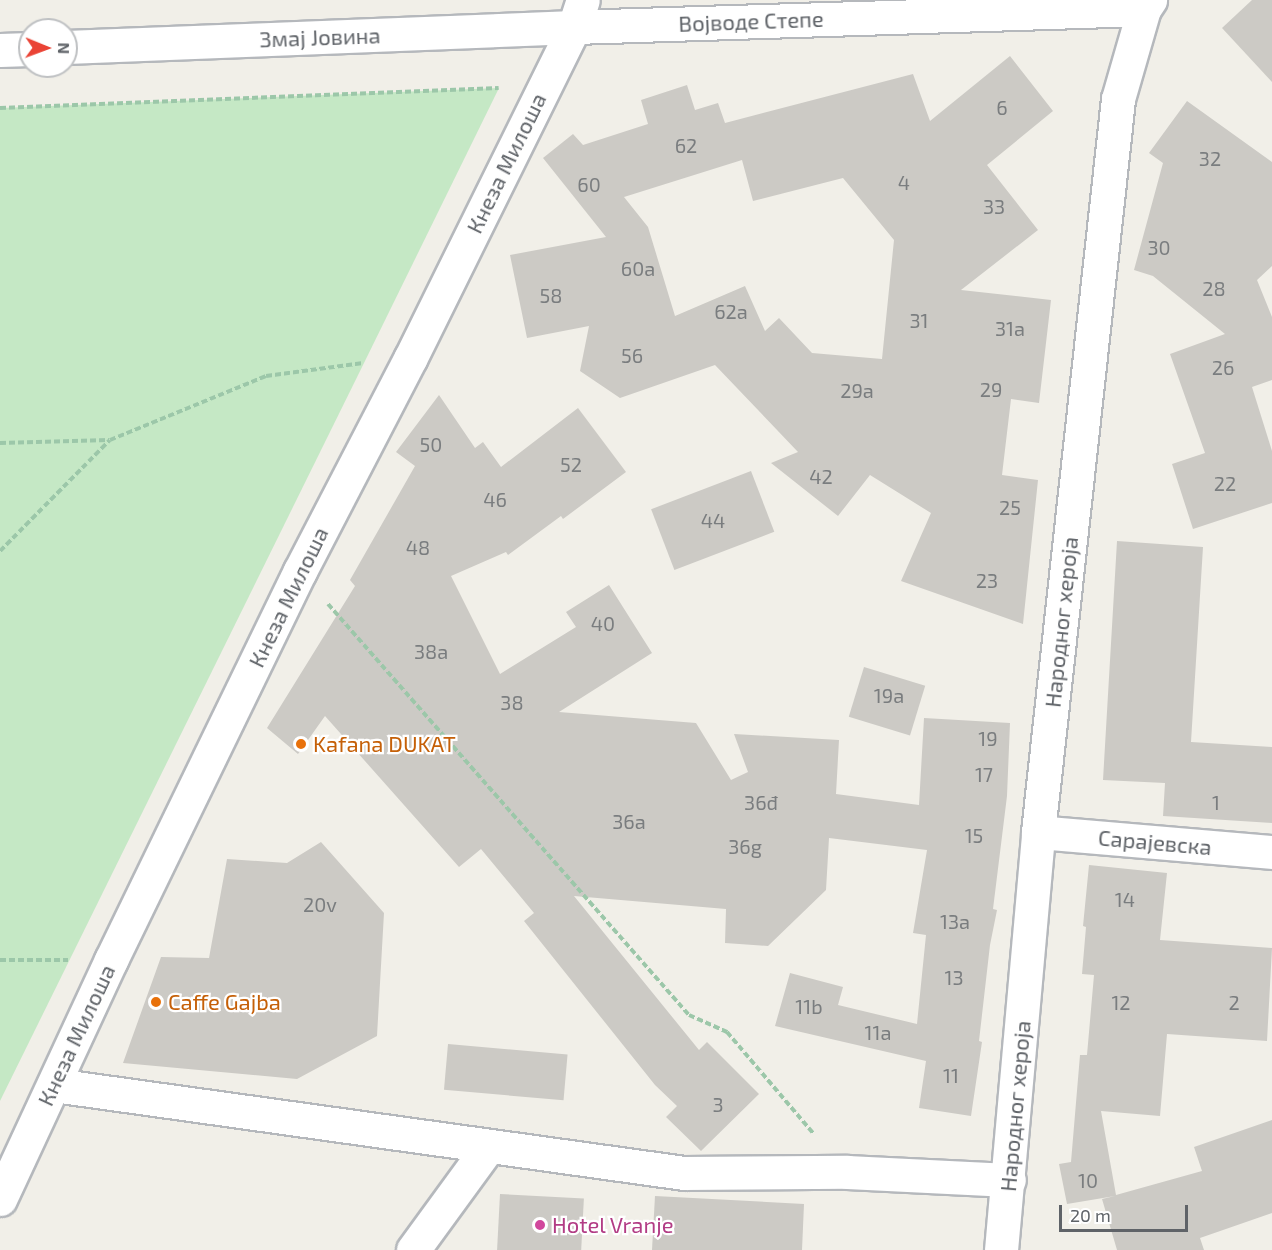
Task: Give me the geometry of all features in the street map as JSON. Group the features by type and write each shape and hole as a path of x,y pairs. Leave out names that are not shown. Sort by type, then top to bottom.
{"street":[{"name":"Војводе Степе","path":"578,13 1147,5"},
{"name":"Народног хероја","path":"1001,1250 1038,832 1118,99 1147,5"},
{"name":"Змај Јовина","path":"78,46 578,13"},
{"name":"Кнеза Милоша","path":"0,1199 111,960 300,571 410,359 578,13"},
{"path":"0,50 18,49"},
{"name":"Сарајевска","path":"1038,832 1272,852"},
{"path":"54,1085 684,1173 847,1172 1009,1180"},
{"path":"413,1250 488,1147"}],"path":[{"path":"0,108 499,87 494,98"},
{"path":"358,374 369,352"},
{"path":"0,443 110,440 266,376 364,363"},
{"path":"0,551 110,440"},
{"path":"300,571 689,1015 727,1032 847,1172"},
{"path":"0,960 111,960"}],"green space":[{"path":"499,88 364,363 0,1101 0,108"}],"building":[{"path":"1252,0 1272,0 1272,82 1222,28"},
{"path":"1010,56 1053,111 987,165 1038,230 961,290 1051,300 1039,403 1011,399 1002,475 1038,480 1023,624 901,581 931,513 870,475 838,516 771,463 798,452 715,365 620,398 580,371 589,326 527,338 510,255 606,237 543,158 573,134 583,145 648,124 641,100 687,85 695,110 718,103 725,123 913,74 930,121","holes":["742,160 753,201 843,178 894,240 882,359 812,353 779,318 765,331 745,286 675,316 648,227 624,197"]},
{"path":"1187,101 1272,162 1272,266 1257,280 1272,317 1272,380 1252,387 1272,451 1272,503 1193,529 1172,464 1205,453 1170,354 1225,334 1153,276 1134,270 1163,163 1149,153"},
{"path":"439,395 475,448 483,442 501,467 578,408 626,472 563,519 561,516 508,555 506,552 451,576 500,674 576,627 566,612 609,585 652,653 559,712 696,723 731,780 748,772 734,734 839,740 836,794 919,805 924,718 1010,723 1007,796 993,909 997,910 990,945 979,1041 982,1042 971,1116 919,1108 926,1061 775,1026 790,973 843,987 838,1005 917,1024 926,935 913,933 927,850 829,838 826,890 768,946 725,943 726,909 574,896 699,1050 707,1042 759,1094 701,1151 666,1117 677,1106 655,1085 524,921 534,913 481,849 459,867 325,716 298,754 267,728 355,586 350,580 415,466 396,452"},
{"path":"751,471 774,532 674,570 651,509"},
{"path":"1117,541 1203,547 1191,742 1272,747 1272,823 1163,816 1165,783 1103,780"},
{"path":"864,667 925,686 910,735 849,717"},
{"path":"321,842 384,913 377,1036 297,1079 123,1063 161,957 209,958 227,859 287,863"},
{"path":"1089,865 1167,873 1160,940 1272,948 1267,1041 1167,1034 1160,1116 1101,1111 1116,1195 1202,1171 1194,1147 1272,1120 1272,1213 1200,1238 1204,1250 1117,1250 1102,1199 1115,1196 1067,1204 1059,1164 1071,1162 1080,1055 1087,1055 1094,975 1082,974 1086,927 1083,926"},
{"path":"448,1044 568,1054 564,1100 444,1090"},
{"name":"Hotel Vranje","path":"500,1194 584,1198 581,1250 497,1250"},
{"path":"655,1196 804,1204 802,1250 652,1250"}],"place":[{"name":"Kafana DUKAT","path":"301,744"},
{"name":"Caffe Gajba","path":"156,1002"},
{"name":"Hotel Vranje","path":"540,1225"}]}
